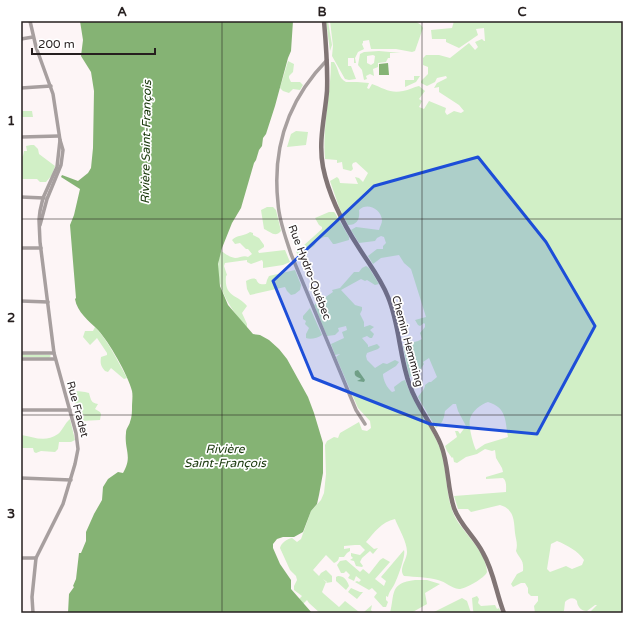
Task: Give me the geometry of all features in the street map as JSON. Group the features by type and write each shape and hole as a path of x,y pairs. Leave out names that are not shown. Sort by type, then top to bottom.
{"street":[{"name":"Rue Fradet","path":"30,21 33,37 51,86 60,138 57,167 39,218 41,248 54,353 76,433 78,446 71,480 60,511 36,558 32,597 33,613"},
{"name":"Chemin Hemming","path":"324,21 328,71 321,149 330,191 343,223 379,279 389,298 411,389 443,451 454,508 487,560 504,613"},
{"path":"21,39 33,37"},
{"name":"Rue Hydro-Québec","path":"327,60 302,90 285,128 277,165 278,204 283,228 291,254 356,410 365,424"},
{"path":"319,68 324,67 328,71"},
{"path":"21,88 51,86"},
{"path":"21,137 60,138"},
{"path":"21,197 45,198"},
{"path":"21,248 41,248"},
{"path":"21,301 48,302"},
{"path":"21,353 54,353"},
{"path":"21,359 56,359"},
{"path":"21,410 70,410"},
{"path":"21,478 71,480"},
{"path":"21,558 36,558"}],"highlighted area":[{"path":"478,157 546,242 595,326 537,434 430,424 313,378 273,281 374,186"}],"shaded area":[{"path":"326,21 328,21 332,45 330,51"},
{"path":"330,21 415,21 423,28 415,51 412,52 396,49 371,49 369,40 363,41 362,44 364,49 358,52 355,58 356,63 354,63 354,58 348,58 348,66 351,66 356,79 349,80 345,79 332,56 333,46"},
{"path":"454,21 623,21 623,613 589,613 597,605 585,611 580,608 575,599 572,598 565,602 564,611 560,613 535,613 534,606 538,601 538,596 531,596 528,593 528,588 525,583 521,583 513,587 511,584 517,574 523,571 523,567 516,551 517,544 511,512 500,505 471,512 468,509 458,509 454,496 506,492 506,483 503,478 486,479 486,477 503,472 496,458 495,450 492,451 485,449 477,454 466,457 457,463 454,462 453,457 452,458 447,451 445,446 457,437 455,431 458,431 460,434 466,426 456,404 453,404 445,411 442,422 436,428 418,397 425,385 437,377 429,358 423,362 424,364 420,370 412,373 412,376 409,377 403,345 422,339 420,333 425,327 425,324 424,323 420,326 415,320 426,317 411,269 404,263 399,255 381,258 373,264 368,256 377,249 383,249 383,246 386,243 384,237 381,236 375,241 359,243 351,230 356,227 379,230 382,221 381,216 373,208 362,208 359,210 358,220 354,224 348,225 339,207 330,181 337,177 340,183 358,184 355,177 359,178 363,182 368,173 356,162 353,163 353,169 351,171 343,169 342,162 337,163 337,160 325,159 324,147 331,62 334,62 341,78 346,82 369,83 367,88 369,89 372,84 395,92 405,91 419,86 425,91 419,99 422,101 419,107 424,109 429,101 446,108 445,112 447,115 454,111 461,113 464,111 459,105 439,92 439,87 434,88 437,83 447,78 446,76 437,78 435,82 427,86 421,83 421,81 428,74 428,67 423,65 423,58 426,55 439,55 450,58 469,43 475,50 478,47 475,42 482,39 485,41 484,28 476,29 478,35 459,48 446,42 446,39 432,39 431,30 452,28","holes":["488,402 502,411 508,437 485,444 476,450 471,434 470,419 477,408","557,541 568,546 579,554 584,560 582,565 572,569 566,566 550,572 547,569 551,544"]},
{"path":"379,51 401,53 390,53 390,58 388,58 386,62 378,63 378,67 373,69 374,76 370,74 366,76 367,79 364,80 362,70 358,65 360,54 364,52","holes":["367,56 375,56 374,63 371,65 367,63"]},
{"path":"288,61 294,64 293,72 289,76 291,82 300,82 303,85 300,90 293,89 289,93 280,88"},
{"path":"414,76 420,76 416,82 405,87 405,80 414,80"},
{"path":"21,111 32,111 33,117 21,117"},
{"path":"296,131 308,132 306,145 287,147 291,134"},
{"path":"34,145 38,149 39,154 55,166 52,175 46,182 40,182 37,179 21,179 21,157 23,156 24,151 27,151 26,146"},
{"path":"267,207 273,207 276,210 281,231 277,234 273,234 264,229 261,210"},
{"path":"329,212 335,213 349,237 349,240 333,244 328,237 324,237 318,240 314,246 298,256 296,251 297,249 303,246 322,229 315,218"},
{"path":"250,232 259,238 264,245 264,247 258,251 259,253 285,250 290,262 283,265 263,268 262,260 251,264 247,262 247,260 225,263 224,266 227,275 226,283 229,292 247,306 242,313 247,324 247,328 228,302 223,292 218,273 218,262 221,251 235,258 245,256 248,257 252,254 240,243 235,244 232,240"},
{"path":"366,266 369,268 379,284 375,285 367,280 365,281 361,279 341,290 355,305 362,307 360,314 364,322 364,327 370,325 374,327 370,330 374,334 372,338 367,336 362,338 368,347 377,344 380,347 367,353 367,360 375,368 383,363 387,364 395,360 399,362 396,366 383,374 385,381 388,388 392,392 395,391 394,387 405,380 413,399 433,433 441,451 448,493 455,517 479,550 486,564 487,572 483,577 474,583 459,589 434,579 404,576 402,573 402,567 407,555 407,548 395,519 390,520 375,531 366,542 374,549 378,548 373,554 370,551 362,558 360,562 363,566 362,567 356,566 354,561 350,560 353,558 351,553 360,555 365,550 360,545 355,545 344,546 344,549 350,548 350,551 344,557 339,557 338,561 334,563 326,555 313,570 319,576 326,570 332,576 332,582 326,583 327,582 323,579 326,582 322,592 339,607 345,601 359,612 364,612 372,605 371,610 373,613 320,613 307,600 303,604 299,599 302,596 294,590 297,580 296,576 290,570 280,548 288,539 292,538 297,542 301,539 311,511 321,500 324,493 326,474 325,445 327,441 334,437 338,438 340,433 359,422 362,430 367,431 371,428 370,421 358,408 336,357 340,354 335,355 331,344 344,338 342,332 347,330 346,326 338,328 339,331 335,335 327,336 314,305 333,292 332,290 340,288 354,272 359,272"},
{"path":"295,270 301,285 300,290 295,294 291,295 285,287 250,295 247,289 246,281 250,279 256,279 260,284 266,284 269,276"},
{"path":"310,308 322,335 310,339 306,338 309,328 305,324 306,321 303,319 303,316"},
{"path":"95,327 109,345 127,378 124,379 111,368 108,372 105,371 101,365 101,357 107,355 107,353 97,338 90,345 83,337 85,331 93,331"},
{"path":"21,354 51,356 49,358 21,357"},
{"path":"77,391 89,393 92,401 98,404 95,409 101,414 100,420 81,421 81,418 85,415 79,414 75,403 76,397 74,395"},
{"path":"70,419 75,440 71,442 59,442 58,449 55,452 41,451 36,453 34,452 33,448 21,448 21,435 40,439 53,437 61,431"},
{"path":"404,550 403,561 398,576 388,597 386,596 386,600 388,602 386,607 383,607 374,597 377,593 372,588 369,590 355,582 359,582 361,580 356,576 354,581 348,578 350,575 346,571 341,573 337,565 340,561 346,560 360,572 363,569 369,574 383,558 390,562 375,579 384,586 386,581 381,577"},
{"path":"338,576 344,578 347,582 349,586 346,590 336,581 336,577"},
{"path":"415,580 427,580 440,584 425,593 427,604 411,613 390,613 393,595 397,587 401,584"},
{"path":"351,588 363,592 357,599 348,592"},
{"path":"477,596 479,599 478,603 481,606 495,605 497,609 499,608 501,613 474,613 472,598"},
{"path":"462,598 467,601 471,613 432,613"}],"water":[{"name":"Rivière Saint-François","path":"80,21 293,21 291,51 275,106 266,134 263,138 262,146 254,163 241,208 232,223 222,248 218,264 220,286 228,305 253,334 260,335 269,340 287,359 308,397 323,443 323,473 317,504 311,511 303,532 294,537 283,537 277,539 273,544 273,548 280,564 291,580 291,589 312,613 68,613 69,594 74,587 73,586 76,579 79,553 81,553 86,541 86,532 102,500 103,487 108,479 118,472 123,473 126,467 128,457 126,431 130,423 132,412 132,391 127,376 102,335 87,320 78,308 75,299 70,225 80,189 61,177 62,175 78,181 88,173 91,168 93,148 94,91 91,72 81,56 83,40"},
{"path":"388,63 389,75 379,75 379,64"},
{"path":"358,370 365,380 364,382 357,381 361,379 355,374 355,371"}]}
